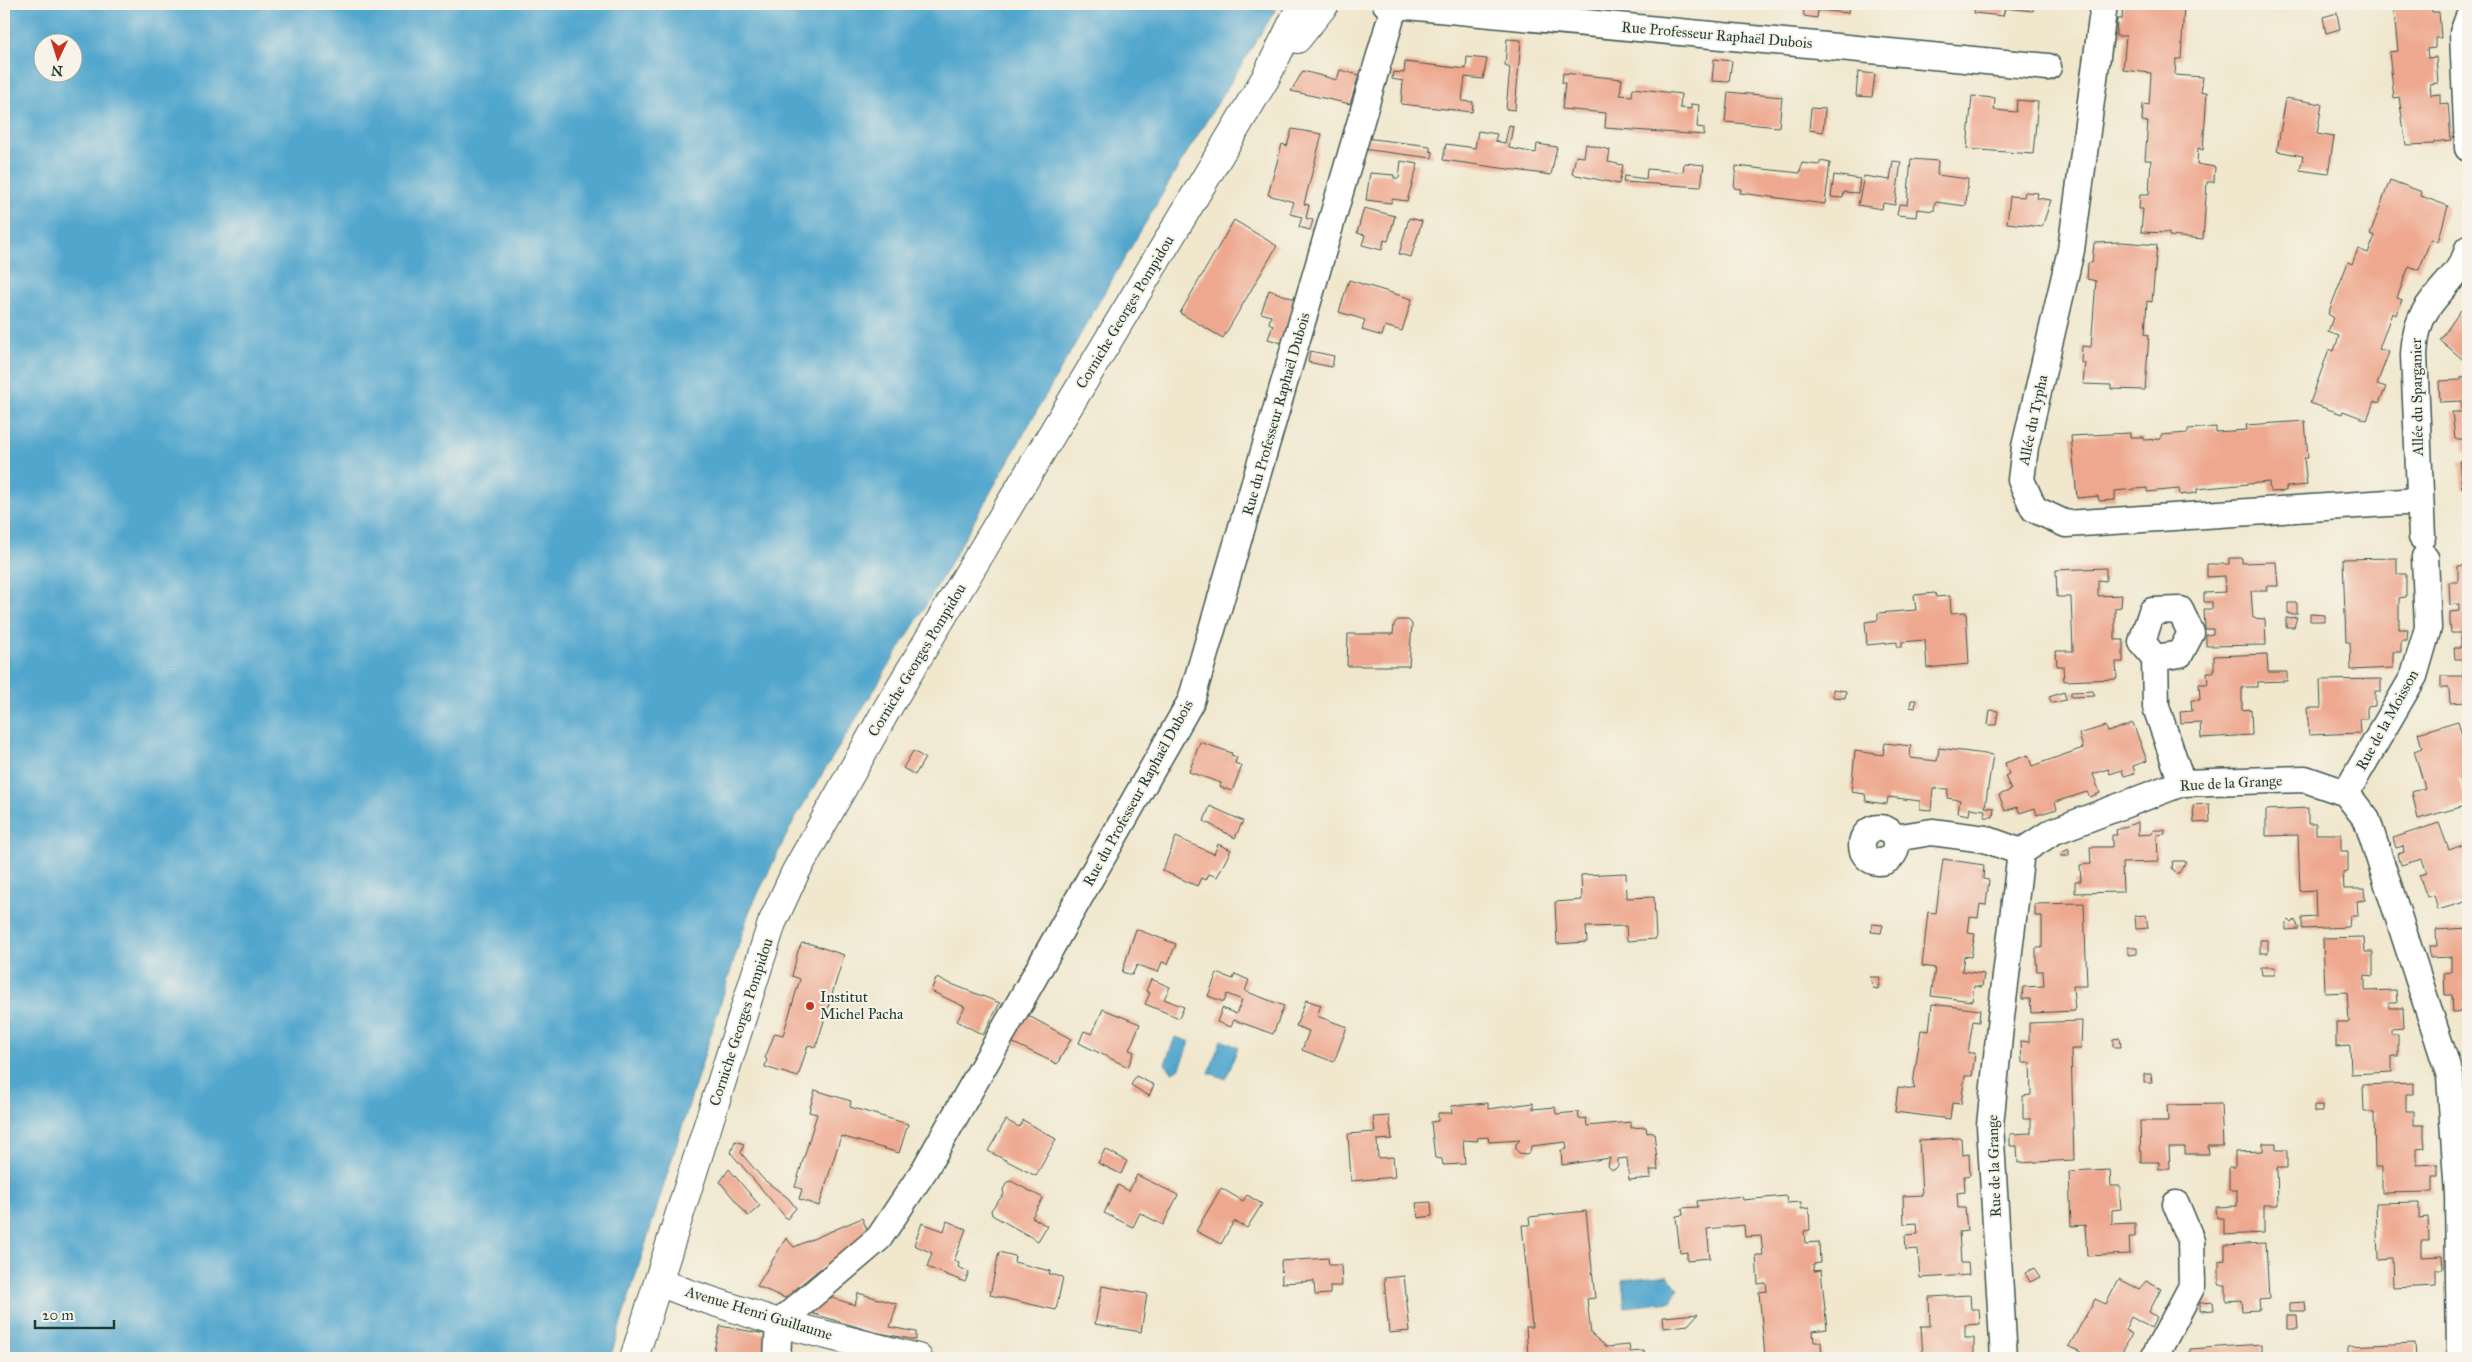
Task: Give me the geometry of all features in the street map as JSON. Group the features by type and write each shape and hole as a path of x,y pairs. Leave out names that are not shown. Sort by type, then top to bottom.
{"main road":[{"name":"Corniche Georges Pompidou","path":"634,1358 772,923 795,873 887,709 1265,79 1302,4"},
{"name":"Corniche Georges Pompidou","path":"1265,79 1325,4"},
{"name":"Avenue Henri Guillaume","path":"659,1282 779,1323 918,1358"}],"street":[{"name":"Rue Professeur Raphaël Dubois","path":"1386,4 2048,67"},
{"name":"Rue du Professeur Raphaël Dubois","path":"779,1323 879,1238 924,1169 1191,702 1394,4"},
{"name":"Allée du Typha","path":"2104,4 2071,250 2025,447 2021,480 2034,509 2066,524 2419,501"},
{"path":"2468,19 2463,33 2468,148"},
{"name":"Allée du Sparganier","path":"2423,547 2419,501 2416,333 2425,310 2457,270 2468,249"},
{"name":"Rue de la Moisson","path":"2346,793 2414,676 2428,628 2423,547"},
{"path":"2156,658 2156,707 2182,783"},
{"name":"Rue de la Grange","path":"2004,1358 1990,1126 2021,852 2052,832 2182,783 2305,779 2346,793"},
{"path":"2346,793 2367,820 2450,1076 2458,1194 2460,1358"},
{"path":"1895,838 1932,832 1985,839 2021,852"},
{"path":"2154,1358 2192,1286 2191,1240 2176,1204"},
{"path":"777,1358 779,1323"}],"water":[{"path":"4,4 1279,4 1186,154 1104,293 928,602 794,820 749,912 610,1358 4,1358"},
{"path":"1175,1037 1189,1041 1189,1045 1180,1068 1172,1072 1165,1064"},
{"path":"1221,1040 1238,1047 1226,1079 1209,1073"},
{"path":"1668,1275 1678,1289 1671,1302 1625,1307 1622,1280"}],"building":[{"path":"1803,4 1849,4 1848,13 1818,10 1817,18 1804,16"},
{"path":"1975,4 2034,4 2033,11 2005,8 2003,16 1974,13"},
{"path":"2123,4 2184,4 2181,59 2176,59 2175,75 2203,77 2201,93 2207,92 2203,150 2198,148 2197,164 2215,167 2214,182 2207,182 2203,239 2169,236 2169,233 2141,232 2143,209 2139,209 2140,194 2149,194 2151,160 2145,160 2148,122 2142,121 2143,104 2149,105 2151,73 2123,70 2126,36 2116,36 2117,19 2122,19"},
{"path":"2393,4 2430,4 2432,12 2439,12 2441,38 2435,38 2435,48 2427,49 2428,58 2436,57 2438,83 2430,84 2431,95 2440,94 2440,104 2448,103 2451,140 2434,142 2434,144 2406,145 2399,97 2394,98 2389,52 2398,51"},
{"path":"2337,13 2340,29 2326,33 2323,17"},
{"path":"1507,39 1521,40 1515,110 1506,109 1510,68 1505,66"},
{"path":"1467,57 1487,59 1483,79 1465,77 1462,101 1473,102 1472,112 1401,104 1403,81 1392,79 1393,72 1404,73 1405,62 1466,69"},
{"path":"1714,59 1732,61 1729,82 1712,81"},
{"path":"1340,70 1359,75 1350,104 1291,91 1303,71 1337,80"},
{"path":"1858,72 1875,74 1872,97 1856,96"},
{"path":"1563,73 1622,79 1620,95 1632,96 1633,88 1681,94 1680,108 1691,109 1691,104 1699,105 1697,127 1704,128 1704,135 1605,128 1606,113 1562,109 1565,83 1562,83"},
{"path":"1728,92 1782,97 1779,127 1725,122"},
{"path":"1972,96 1995,98 1994,110 2016,112 2017,100 2038,102 2033,154 1967,149"},
{"path":"2286,98 2322,104 2317,134 2334,137 2328,174 2300,170 2303,156 2277,151"},
{"path":"1811,108 1825,109 1823,132 1809,130"},
{"path":"1509,125 1513,126 1509,148 1536,153 1537,144 1557,147 1551,175 1443,160 1446,144 1475,148 1478,131 1497,134 1495,141 1505,143"},
{"path":"1292,129 1322,134 1304,204 1309,205 1306,218 1313,220 1310,230 1299,227 1302,217 1290,214 1294,202 1268,195 1282,144 1287,146"},
{"path":"1365,138 1430,146 1430,151 1433,152 1432,158 1362,149"},
{"path":"1586,144 1610,150 1608,162 1623,165 1619,184 1572,174 1576,156 1584,157"},
{"path":"1911,159 1938,161 1937,175 1968,179 1966,206 1935,202 1934,211 1917,209 1916,217 1897,215 1899,204 1907,205"},
{"path":"1401,161 1418,164 1407,201 1392,199 1391,203 1366,200 1370,173 1394,175 1394,178 1399,178"},
{"path":"1821,161 1830,163 1825,204 1740,193 1741,189 1734,188 1736,166 1800,173 1802,163 1819,165"},
{"path":"1893,161 1901,162 1895,205 1883,203 1882,209 1858,205 1864,176 1890,180"},
{"path":"1684,163 1704,165 1701,187 1623,182 1624,176 1646,179 1647,169 1683,172"},
{"path":"1834,175 1860,179 1858,193 1844,192 1843,198 1831,197"},
{"path":"2390,180 2422,192 2421,196 2448,206 2438,242 2431,239 2419,270 2409,266 2397,298 2402,300 2396,315 2392,313 2379,349 2389,352 2377,384 2386,387 2379,403 2374,401 2367,420 2343,411 2342,414 2310,403 2329,349 2334,351 2339,336 2328,332 2333,317 2328,314 2348,262 2352,264 2358,249 2368,253 2375,236 2370,234"},
{"path":"2025,192 2038,193 2037,198 2051,200 2042,227 2007,223 2010,196 2024,197"},
{"path":"1364,208 1395,216 1388,241 1384,240 1382,250 1362,245 1365,235 1357,233"},
{"path":"1409,218 1422,221 1411,257 1399,254"},
{"path":"1234,220 1277,246 1223,338 1180,313"},
{"path":"2122,242 2157,245 2152,302 2147,301 2145,334 2149,335 2145,390 2111,389 2111,385 2083,384 2085,363 2081,363 2082,346 2091,347 2096,281 2087,279 2088,263 2092,263 2094,243"},
{"path":"1349,280 1412,299 1402,331 1385,326 1382,336 1362,330 1365,320 1339,312"},
{"path":"1269,290 1295,299 1282,343 1268,339 1273,325 1269,323 1271,316 1261,313"},
{"path":"2461,310 2468,315 2468,364 2440,340"},
{"path":"1310,351 1334,356 1332,367 1308,362"},
{"path":"2468,376 2467,457 2466,450 2463,451 2463,439 2455,439 2452,412 2462,412 2462,401 2440,402 2439,381 2461,380 2461,377"},
{"path":"2305,421 2308,458 2304,458 2307,485 2286,487 2286,491 2270,492 2269,482 2197,489 2197,493 2180,495 2179,489 2147,492 2147,488 2115,491 2115,500 2099,501 2098,496 2077,498 2071,436 2130,433 2130,437 2144,437 2144,440 2161,439 2161,435 2188,433 2188,429 2216,427 2216,432 2247,430 2246,425"},
{"path":"2459,461 2468,461 2468,489 2462,489"},
{"path":"2229,558 2242,558 2242,563 2276,562 2278,586 2266,586 2267,591 2251,591 2253,618 2265,619 2266,645 2206,646 2206,635 2213,634 2213,629 2205,629 2204,609 2212,609 2212,602 2204,602 2204,593 2226,592 2225,576 2207,577 2207,564 2229,564"},
{"path":"2397,558 2397,574 2406,574 2406,597 2399,598 2399,629 2408,629 2407,640 2401,640 2401,652 2393,652 2393,668 2351,670 2350,642 2346,642 2343,559"},
{"path":"2468,565 2468,702 2450,703 2449,688 2441,688 2441,676 2463,676 2462,659 2455,659 2454,648 2461,648 2461,633 2451,633 2450,622 2450,612 2459,611 2459,604 2450,605 2449,582 2458,582 2458,566"},
{"path":"2106,568 2106,581 2098,580 2098,596 2122,595 2121,607 2115,608 2115,640 2123,640 2123,662 2116,662 2117,679 2064,681 2063,666 2057,666 2056,651 2073,651 2071,597 2057,597 2056,570"},
{"path":"1935,593 1936,597 1950,596 1951,613 1966,612 1969,664 1927,668 1925,640 1902,642 1902,647 1897,647 1897,642 1867,645 1865,622 1878,620 1878,613 1916,610 1914,595"},
{"path":"2288,603 2297,603 2297,614 2288,614"},
{"path":"2310,614 2325,615 2325,621 2310,621"},
{"path":"2297,617 2294,627 2286,627 2286,618"},
{"path":"1398,620 1408,620 1412,624 1409,666 1347,666 1348,634 1393,634 1394,624"},
{"path":"2267,654 2268,672 2287,672 2287,681 2257,682 2257,687 2242,687 2242,710 2251,709 2252,735 2201,738 2200,722 2181,723 2180,712 2192,711 2191,700 2200,700 2199,684 2208,684 2207,672 2214,672 2214,656"},
{"path":"2381,679 2381,691 2375,691 2375,706 2367,707 2367,719 2359,719 2360,733 2309,735 2307,708 2321,708 2320,680"},
{"path":"1833,689 1846,691 1845,698 1833,697"},
{"path":"2093,691 2095,696 2071,697 2071,692"},
{"path":"2064,692 2066,700 2052,703 2049,697"},
{"path":"1911,700 1916,700 1915,708 1910,707"},
{"path":"1990,710 1998,711 1996,725 1988,725"},
{"path":"2458,721 2468,755 2468,775 2459,778 2468,805 2418,819 2412,792 2425,788 2414,751 2422,748 2418,733"},
{"path":"2133,723 2147,761 2133,766 2135,773 2124,776 2122,770 2110,774 2108,769 2093,774 2100,793 2090,797 2087,792 2055,802 2057,809 2037,815 2035,808 2020,813 2017,807 2005,811 1999,795 2011,790 2005,776 2009,774 2005,763 2028,755 2032,766 2083,748 2079,734 2105,726 2108,732"},
{"path":"1200,742 1232,753 1231,755 1237,757 1235,763 1242,766 1232,791 1220,787 1221,783 1189,772"},
{"path":"1885,743 1911,746 1910,758 1937,761 1939,748 1993,755 1985,807 1994,808 1993,817 1984,817 1985,810 1970,808 1969,815 1958,813 1960,800 1947,798 1948,789 1933,788 1931,810 1920,809 1920,801 1888,797 1887,804 1878,803 1866,801 1865,794 1851,792 1855,751 1883,755"},
{"path":"913,751 925,758 915,775 903,768"},
{"path":"2209,804 2210,822 2194,823 2193,805"},
{"path":"1210,806 1243,821 1235,838 1204,821"},
{"path":"2308,808 2308,824 2316,824 2316,834 2341,834 2341,851 2348,851 2348,872 2343,873 2344,889 2364,889 2365,900 2357,901 2358,916 2350,916 2349,927 2302,929 2302,918 2316,917 2315,890 2300,891 2298,835 2266,836 2266,810"},
{"path":"2138,822 2138,835 2152,834 2153,830 2165,830 2165,834 2157,835 2158,862 2122,863 2123,892 2075,893 2075,881 2081,881 2080,865 2091,864 2090,847 2112,847 2112,835 2117,835 2116,830"},
{"path":"2439,823 2449,850 2468,843 2468,901 2438,910 2434,895 2427,897 2419,875 2427,873 2422,859 2401,865 2398,854 2404,852 2403,846 2396,848 2393,838"},
{"path":"1176,837 1214,854 1218,844 1231,850 1217,877 1209,874 1206,880 1201,878 1197,886 1161,870"},
{"path":"2069,849 2069,856 2061,856 2061,853"},
{"path":"1943,859 1984,865 1983,879 1989,880 1986,905 1980,904 1978,918 1970,917 1968,933 1975,934 1971,957 1964,956 1962,971 1984,974 1982,987 1974,986 1972,1001 1931,996 1935,968 1922,966 1928,912 1936,913"},
{"path":"2173,861 2186,861 2178,875 2172,868"},
{"path":"1626,873 1627,898 1654,897 1656,939 1627,941 1626,926 1586,927 1587,942 1557,944 1555,902 1582,900 1581,875"},
{"path":"2084,903 2087,986 2073,986 2075,1011 2031,1013 2030,999 2022,999 2023,987 2044,986 2043,971 2037,971 2036,959 2036,948 2042,948 2042,916 2035,916 2035,904"},
{"path":"2146,915 2148,928 2136,929 2135,916"},
{"path":"2289,920 2292,923 2295,920 2299,929 2286,930 2286,923"},
{"path":"1872,924 1883,925 1881,933 1871,932"},
{"path":"2468,928 2468,1011 2453,1012 2452,995 2445,995 2444,973 2451,972 2451,957 2430,958 2429,946 2437,946 2436,930"},
{"path":"1136,929 1176,944 1168,964 1162,962 1158,972 1137,965 1132,975 1122,972"},
{"path":"2364,937 2365,952 2373,952 2373,976 2365,975 2365,991 2396,990 2397,1003 2389,1003 2389,1008 2403,1008 2404,1028 2391,1029 2391,1034 2398,1034 2398,1056 2392,1056 2392,1072 2351,1074 2350,1046 2336,1047 2336,1022 2349,1022 2347,992 2325,993 2323,938"},
{"path":"2260,940 2268,940 2268,953 2260,953"},
{"name":"Institut Michel Pacha","path":"802,943 811,944 844,955 816,1047 808,1045 798,1077 765,1067 767,1059 765,1058 775,1033 783,1035 800,979 792,976 798,951"},
{"path":"2128,947 2137,947 2137,954 2128,955"},
{"path":"2261,967 2275,967 2275,975 2262,975"},
{"path":"1217,973 1233,979 1235,974 1249,980 1245,991 1284,1006 1273,1034 1234,1020 1231,1027 1217,1022 1222,1008 1236,1014 1242,1000 1227,994 1224,1002 1208,996"},
{"path":"1870,977 1880,977 1878,989 1873,988"},
{"path":"936,978 1000,1003 983,1035 957,1021 965,1007 931,991"},
{"path":"1151,979 1170,987 1164,999 1184,1007 1179,1018 1145,1004 1150,993 1146,991"},
{"path":"1027,996 1037,1003 1029,1016 1071,1039 1057,1064 1003,1038"},
{"path":"1306,1000 1321,1005 1317,1016 1347,1027 1334,1062 1302,1050 1309,1031 1296,1026"},
{"path":"1932,1004 1980,1010 1979,1022 1973,1021 1968,1053 1975,1053 1972,1076 1965,1076 1961,1104 1952,1103 1950,1119 1895,1112 1898,1087 1915,1089 1913,1084 1921,1030 1929,1031"},
{"path":"1103,1009 1140,1024 1129,1050 1134,1052 1128,1067 1079,1043 1084,1031 1092,1034"},
{"path":"2082,1021 2081,1049 2071,1049 2074,1160 2018,1163 2017,1146 2010,1146 2010,1134 2031,1133 2031,1119 2023,1119 2023,1096 2031,1095 2030,1063 2022,1063 2021,1041 2029,1042 2029,1023"},
{"path":"2120,1038 2121,1047 2113,1047 2113,1039"},
{"path":"2144,1074 2151,1074 2152,1083 2144,1083"},
{"path":"1136,1076 1154,1085 1149,1096 1131,1085"},
{"path":"2413,1083 2413,1094 2406,1094 2406,1111 2414,1111 2414,1125 2424,1125 2425,1148 2417,1149 2417,1165 2438,1164 2438,1176 2433,1176 2433,1192 2382,1193 2382,1167 2375,1167 2374,1112 2364,1112 2363,1085"},
{"path":"815,1090 851,1101 850,1107 908,1124 899,1153 841,1136 819,1206 799,1199 802,1189 795,1187 817,1114 809,1112"},
{"path":"1488,1103 1488,1109 1533,1103 1533,1109 1555,1107 1556,1114 1578,1112 1579,1119 1586,1118 1587,1126 1631,1122 1631,1128 1646,1127 1647,1133 1654,1132 1658,1170 1650,1170 1651,1178 1629,1180 1627,1158 1618,1159 1618,1166 1615,1169 1611,1169 1608,1166 1610,1158 1562,1165 1561,1150 1567,1149 1566,1142 1531,1146 1530,1152 1526,1154 1519,1153 1516,1149 1516,1144 1520,1140 1489,1142 1488,1137 1477,1138 1478,1141 1463,1140 1465,1164 1443,1165 1442,1159 1435,1158 1431,1122 1438,1121 1438,1113 1452,1113 1451,1106"},
{"path":"2221,1104 2223,1146 2208,1146 2209,1154 2185,1154 2185,1147 2169,1147 2170,1169 2159,1169 2159,1162 2141,1162 2140,1121 2168,1121 2167,1105"},
{"path":"2314,1105 2322,1105 2322,1112 2314,1112"},
{"path":"1389,1116 1392,1139 1377,1140 1378,1158 1393,1157 1395,1177 1351,1181 1348,1134 1375,1132 1373,1117"},
{"path":"1006,1120 1019,1127 1023,1120 1056,1139 1036,1176 988,1151"},
{"path":"1961,1138 1962,1155 1969,1154 1970,1175 1964,1176 1965,1192 1957,1193 1958,1208 1965,1208 1967,1231 1959,1232 1961,1263 1968,1263 1969,1275 1920,1278 1918,1249 1906,1250 1905,1235 1918,1234 1917,1223 1904,1224 1903,1196 1922,1195 1919,1140"},
{"path":"735,1141 744,1144 741,1153 763,1179 788,1198 796,1208 787,1219 731,1153"},
{"path":"2263,1143 2276,1143 2276,1150 2287,1150 2287,1168 2277,1168 2278,1205 2264,1205 2264,1233 2224,1235 2224,1218 2217,1218 2216,1207 2237,1206 2237,1190 2229,1190 2229,1167 2235,1167 2235,1152 2263,1151"},
{"path":"1105,1149 1127,1161 1121,1174 1098,1163"},
{"path":"729,1169 760,1206 748,1216 720,1182"},
{"path":"2110,1170 2111,1186 2120,1186 2121,1209 2112,1210 2112,1224 2135,1223 2135,1237 2129,1237 2130,1254 2087,1256 2085,1225 2071,1226 2069,1172"},
{"path":"1137,1175 1178,1195 1163,1225 1140,1213 1133,1227 1104,1213 1118,1185 1129,1191"},
{"path":"1011,1181 1043,1198 1032,1217 1047,1226 1038,1241 992,1215 991,1210 1004,1194 1003,1190 1007,1182"},
{"path":"1221,1188 1243,1201 1247,1195 1262,1204 1247,1228 1234,1221 1221,1244 1196,1231"},
{"path":"1742,1196 1743,1200 1786,1196 1787,1203 1801,1202 1801,1209 1809,1208 1810,1230 1804,1231 1805,1243 1819,1242 1820,1263 1813,1264 1814,1271 1821,1270 1827,1329 1813,1331 1814,1342 1821,1342 1822,1358 1758,1358 1758,1356 1765,1356 1759,1292 1767,1291 1766,1283 1758,1284 1756,1255 1763,1255 1761,1236 1745,1237 1744,1225 1707,1229 1710,1258 1687,1260 1687,1252 1680,1253 1676,1216 1683,1215 1682,1208 1698,1207 1697,1201"},
{"path":"1431,1202 1432,1216 1418,1218 1416,1203"},
{"path":"2419,1202 2419,1218 2428,1217 2429,1241 2421,1241 2421,1257 2442,1256 2443,1269 2436,1269 2436,1285 2393,1287 2392,1258 2378,1259 2376,1203"},
{"path":"1586,1211 1595,1298 1587,1299 1591,1334 1607,1347 1629,1345 1630,1352 1644,1351 1645,1358 1535,1358 1535,1355 1528,1356 1526,1327 1532,1327 1522,1225 1530,1225 1529,1217"},
{"path":"862,1218 869,1234 816,1272 785,1298 757,1286 786,1238 794,1247"},
{"path":"947,1221 966,1229 954,1261 959,1263 958,1267 969,1272 965,1282 927,1267 932,1253 914,1245 922,1223 944,1231"},
{"path":"2266,1243 2269,1299 2259,1300 2260,1310 2242,1311 2241,1300 2226,1301 2226,1285 2219,1285 2219,1261 2225,1260 2225,1245"},
{"path":"999,1252 1015,1256 1014,1262 1050,1271 1049,1274 1063,1277 1056,1310 990,1295"},
{"path":"1328,1258 1329,1265 1341,1265 1342,1286 1330,1286 1330,1294 1315,1295 1314,1281 1282,1283 1281,1261"},
{"path":"2034,1268 2040,1277 2030,1282 2025,1273"},
{"path":"1404,1276 1410,1331 1389,1333 1384,1278"},
{"path":"2119,1279 2139,1289 2146,1281 2161,1289 2149,1312 2157,1317 2151,1328 2131,1317 2125,1330 2132,1334 2120,1355 2114,1352 2110,1358 2092,1358 2069,1346 2095,1299 2106,1304"},
{"path":"1102,1286 1147,1294 1141,1332 1095,1324"},
{"path":"858,1293 897,1304 890,1327 916,1332 916,1340 874,1332 804,1311 826,1296 855,1305"},
{"path":"1970,1295 1971,1309 1979,1309 1980,1324 1965,1325 1965,1338 1974,1338 1974,1358 1923,1358 1921,1326 1930,1326 1929,1297"},
{"path":"2213,1302 2214,1310 2200,1311 2200,1303"},
{"path":"2305,1302 2306,1311 2290,1311 2290,1303"},
{"path":"1698,1314 1688,1325 1664,1328 1663,1317"},
{"path":"2287,1315 2297,1315 2298,1329 2287,1329"},
{"path":"720,1326 765,1334 764,1358 712,1358"},
{"path":"2415,1343 2416,1358 2348,1358 2348,1346"},
{"path":"2262,1344 2262,1358 2190,1358 2190,1349"}],"place":[{"name":"Institut Michel Pacha","path":"810,1006"}]}
